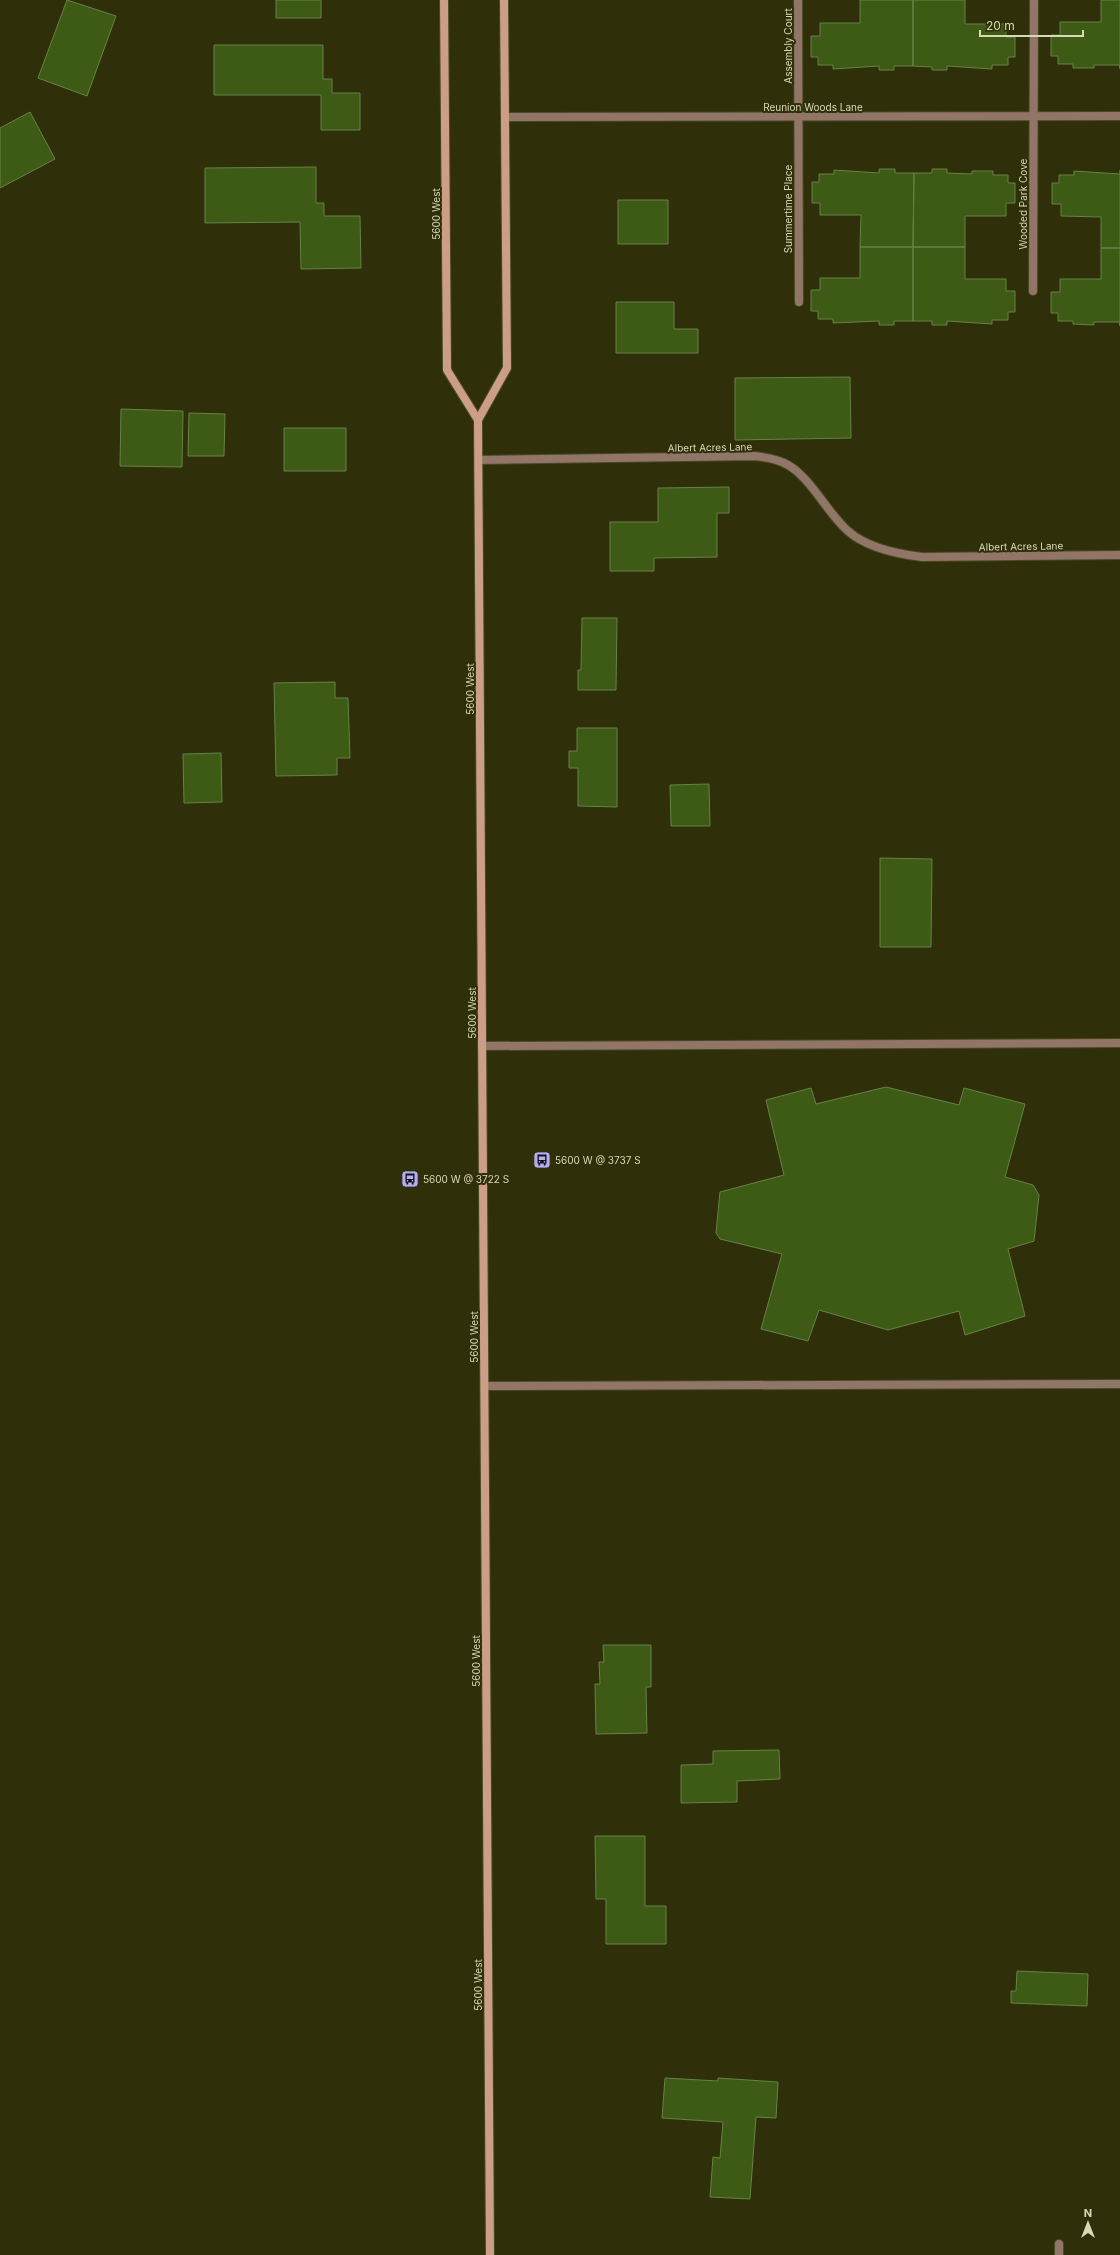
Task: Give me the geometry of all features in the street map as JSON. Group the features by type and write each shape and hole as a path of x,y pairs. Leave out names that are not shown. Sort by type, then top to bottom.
{"main road":[{"name":"5600 West","path":"444,0 447,370 478,420 479,460 490,2255"},
{"path":"478,420 507,368 504,0"}],"street":[{"name":"Assembly Court","path":"798,0 798,117"},
{"name":"Wooded Park Cove","path":"1033,291 1034,0"},
{"name":"Reunion Woods Lane","path":"506,117 1120,116"},
{"name":"Summertime Place","path":"798,117 799,302"},
{"name":"Albert Acres Lane","path":"479,460 753,456 775,459 789,465 848,532 867,544 901,555 922,557 1120,555"},
{"path":"482,1046 1120,1043"},
{"path":"485,1386 1120,1384"},
{"path":"1059,2244 1059,2255"}],"building":[{"path":"67,0 116,16 87,96 38,78"},
{"path":"276,0 321,0 321,18 276,18"},
{"path":"860,0 913,0 913,66 894,66 894,70 879,70 879,66 833,69 833,65 818,65 818,57 811,57 811,36 820,36 820,23 860,23"},
{"path":"913,0 965,0 965,24 1006,24 1006,37 1015,37 1015,57 1008,57 1008,65 992,65 992,69 947,66 947,70 932,70 932,67 913,66"},
{"path":"1101,0 1120,0 1120,69 1119,65 1094,65 1094,68 1073,68 1073,64 1058,64 1058,56 1051,56 1051,35 1060,35 1060,22 1101,22"},
{"path":"214,45 323,45 323,79 332,79 332,93 360,93 360,130 321,130 321,95 214,95"},
{"path":"30,112 55,159 0,188 0,128"},
{"path":"316,167 316,203 324,203 324,216 360,216 361,268 301,269 300,222 205,223 205,168"},
{"path":"879,169 895,169 895,173 914,173 913,247 860,247 861,215 820,215 820,203 812,203 812,182 819,182 819,174 834,174 834,170 879,173"},
{"path":"932,169 947,169 947,173 972,174 972,171 993,171 993,175 1008,175 1008,183 1015,183 1015,203 1006,203 1006,216 965,216 965,247 913,247 914,173 932,173"},
{"path":"1074,171 1120,174 1120,248 1101,248 1101,217 1061,216 1061,204 1052,204 1052,183 1059,183 1059,175 1074,175"},
{"path":"618,200 668,200 668,244 618,244"},
{"path":"860,247 913,247 913,321 894,321 894,325 879,325 879,321 833,323 833,319 818,319 818,311 811,311 811,290 820,290 820,278 860,278"},
{"path":"913,247 965,247 965,279 1006,279 1006,291 1015,291 1015,312 1008,312 1008,320 992,320 992,324 947,321 947,325 932,325 932,321 913,321"},
{"path":"1101,248 1120,248 1120,326 1119,322 1094,322 1094,325 1073,324 1073,321 1058,321 1058,313 1051,313 1051,292 1060,292 1060,279 1101,279"},
{"path":"616,302 674,302 674,329 698,329 698,353 616,353"},
{"path":"850,377 851,438 735,440 735,378"},
{"path":"121,409 183,411 182,467 120,466"},
{"path":"189,413 225,414 224,456 188,456"},
{"path":"284,428 346,428 346,471 284,471"},
{"path":"729,487 729,513 717,513 717,557 654,558 654,571 610,571 610,522 658,522 658,488"},
{"path":"582,618 617,618 616,690 578,690 578,670 581,670"},
{"path":"335,682 335,698 348,698 350,758 337,758 337,775 276,776 274,683"},
{"path":"577,728 617,728 617,807 578,806 578,768 569,768 569,751 577,751"},
{"path":"221,753 222,802 184,803 183,754"},
{"path":"709,784 710,826 671,826 670,785"},
{"path":"880,858 932,859 931,947 880,947"},
{"path":"886,1087 959,1105 964,1088 1025,1104 1005,1177 1033,1185 1039,1195 1034,1241 1008,1249 1025,1316 965,1335 959,1311 888,1330 819,1310 808,1341 761,1329 782,1254 720,1239 716,1233 720,1192 784,1175 766,1100 811,1088 816,1104"},
{"path":"603,1645 651,1645 651,1687 646,1687 647,1733 596,1734 595,1684 600,1684 599,1662 604,1662"},
{"path":"779,1750 780,1779 737,1781 737,1802 681,1803 681,1765 713,1764 713,1751"},
{"path":"595,1836 645,1836 645,1906 666,1906 666,1944 606,1944 606,1899 596,1899"},
{"path":"1017,1971 1088,1974 1087,2006 1011,2003 1011,1991 1016,1991"},
{"path":"665,2078 718,2081 718,2078 778,2082 776,2118 756,2117 750,2199 710,2197 713,2157 720,2158 723,2122 662,2118"}],"place":[{"name":"5600 W @ 3737 S","path":"542,1160"},
{"name":"5600 W @ 3722 S","path":"410,1179"}]}
